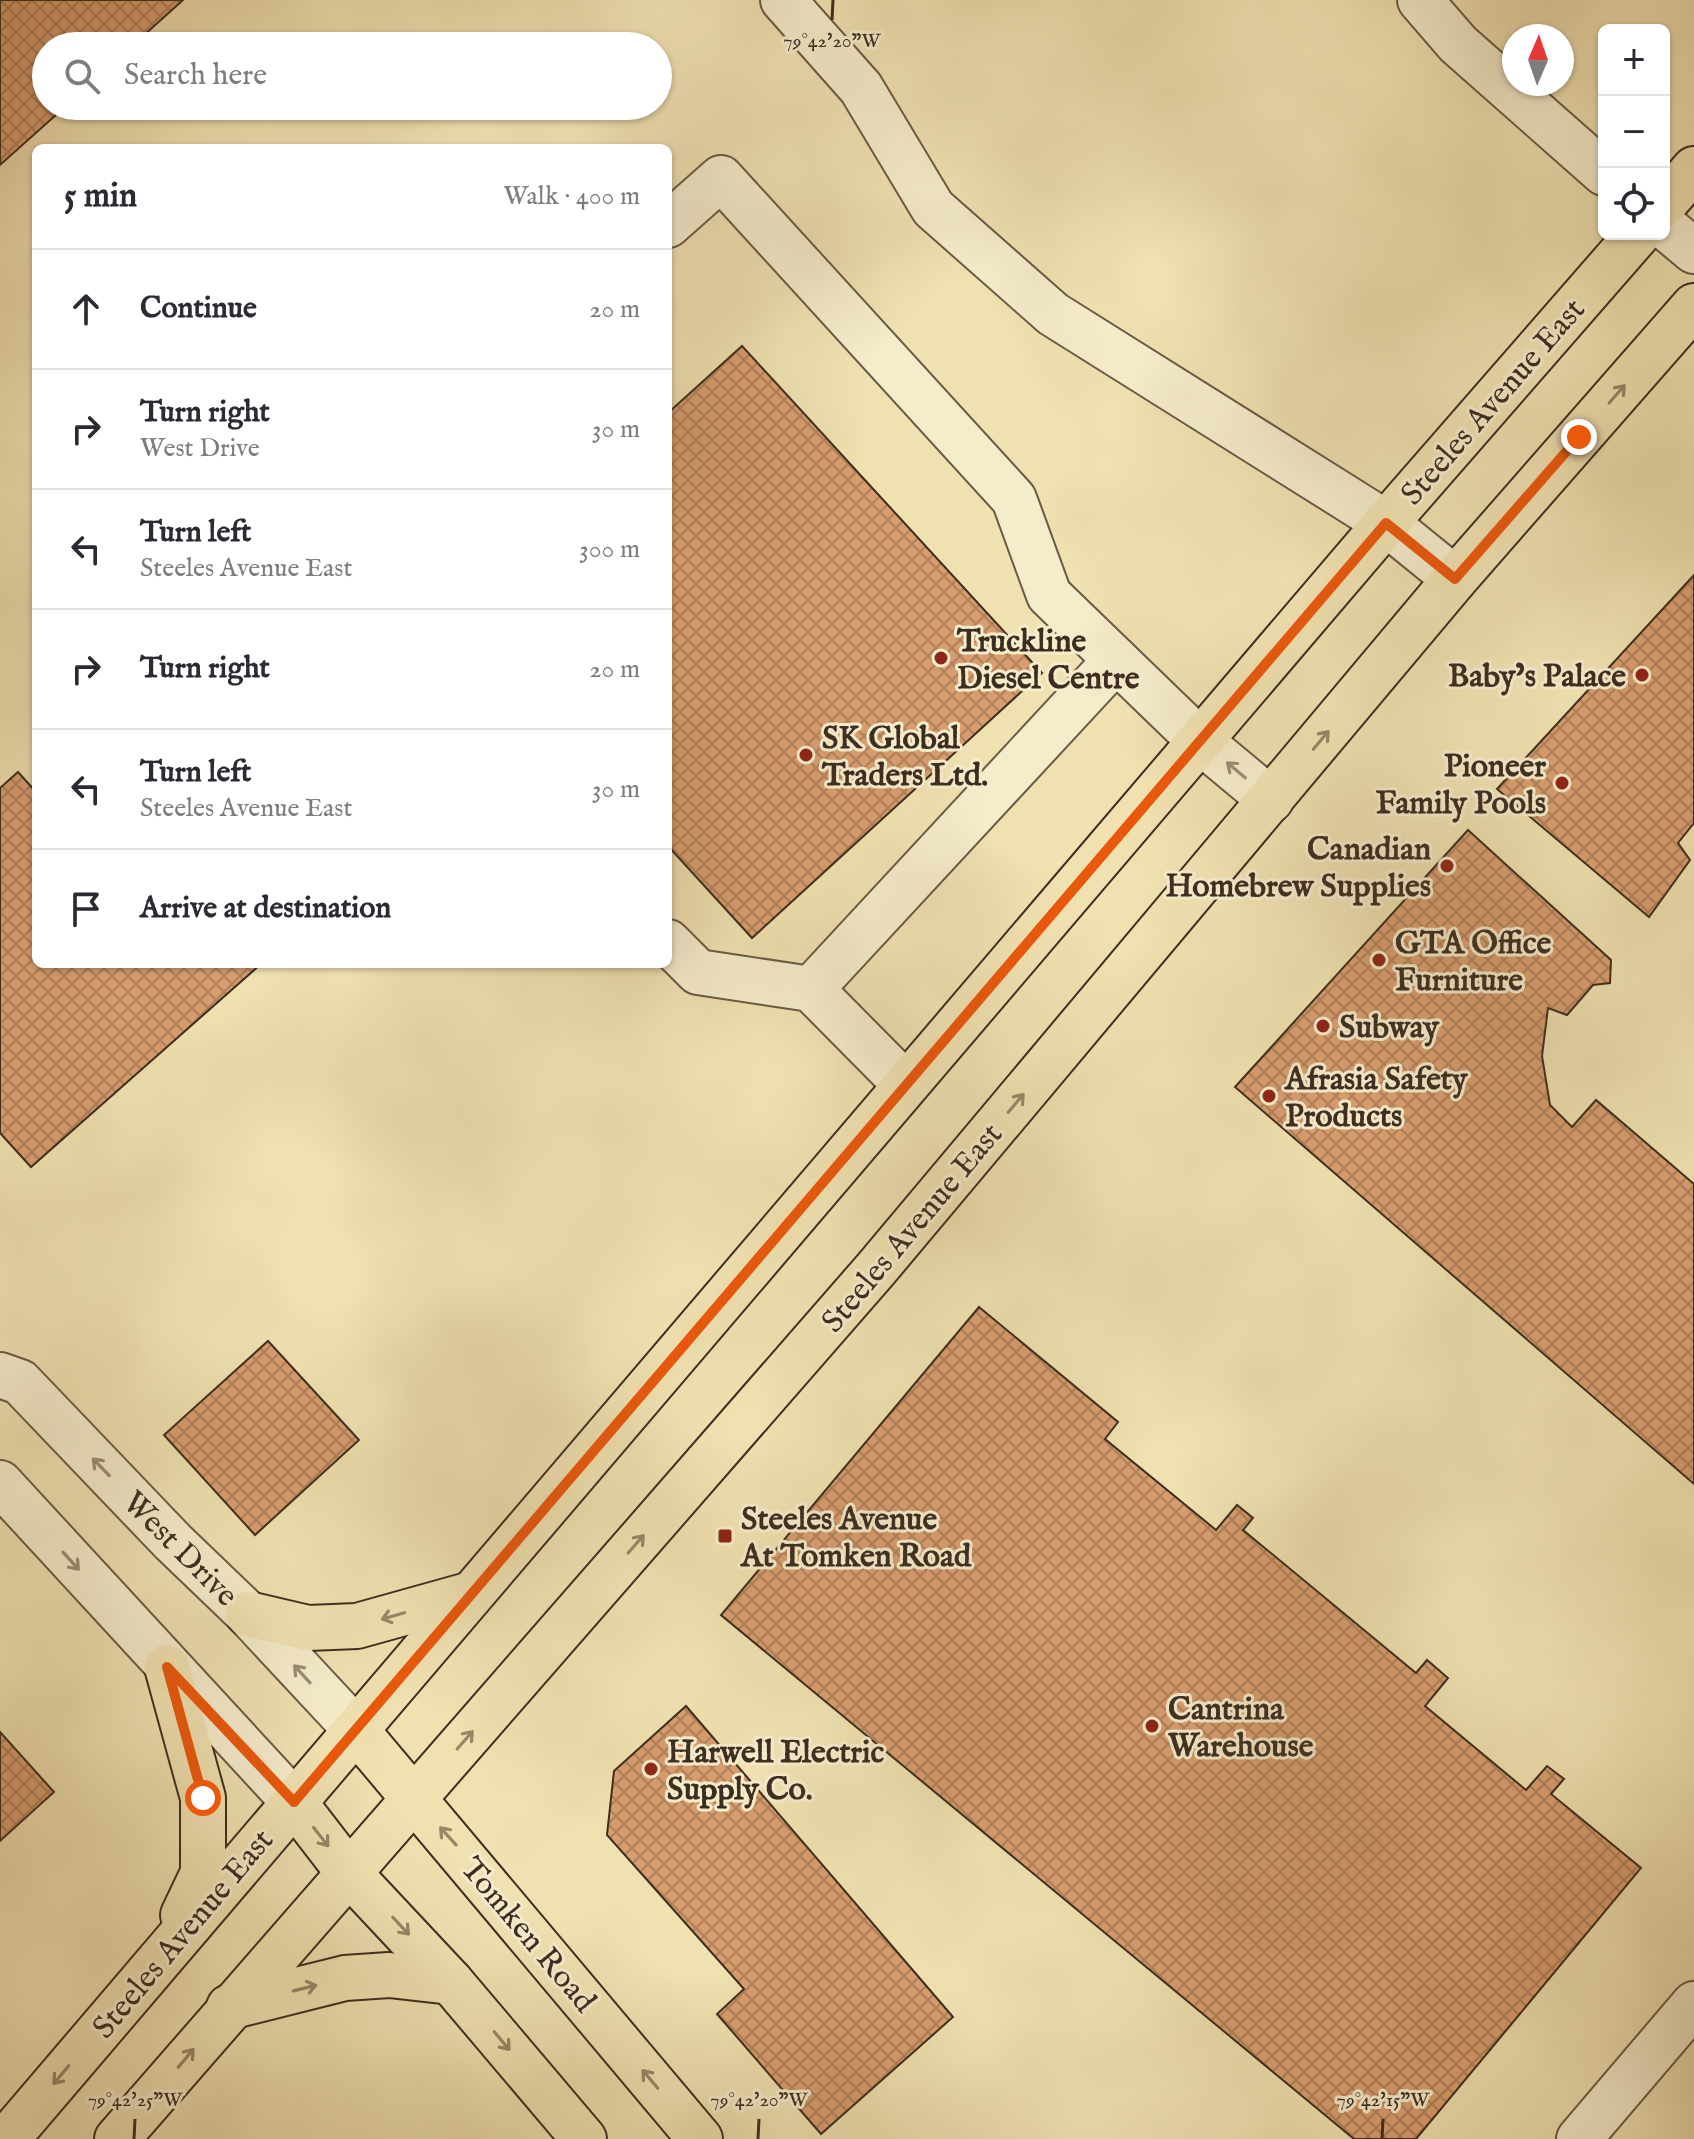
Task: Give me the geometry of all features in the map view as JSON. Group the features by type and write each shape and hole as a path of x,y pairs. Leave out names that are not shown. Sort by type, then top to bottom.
{"main road":[{"path":"1670,197 1694,169"},
{"name":"Steeles Avenue East","path":"7,2139 905,1084 1633,240"},
{"name":"Steeles Avenue East","path":"117,2139 876,1269 1455,579 1694,306"},
{"path":"248,1614 308,1628 357,1626 468,1595"},
{"path":"165,1953 203,1873 203,1798 167,1667"},
{"name":"Tomken Road","path":"356,1730 700,2139"},
{"path":"294,1802 348,1872 451,1982 584,2139"},
{"path":"229,2007 345,1978 389,1975 451,1982"}],"street":[{"path":"783,0 861,88 933,208 1053,314 1386,523 1455,579"},
{"path":"1420,0 1458,44 1598,168"},
{"path":"672,221 721,178 1014,499 1049,595 1200,741 1271,800"},
{"path":"1670,231 1694,251"},
{"path":"811,989 1116,660"},
{"path":"672,946 698,972 811,989 905,1084"},
{"name":"West Drive","path":"0,1375 20,1382 173,1542 248,1614 356,1730"},
{"path":"0,1483 294,1802"},
{"path":"1579,2139 1694,2004"}],"building":[{"path":"0,0 183,0 148,32 32,32 32,120 50,120 0,165"},
{"path":"742,346 1042,673 752,938 672,850 672,409"},
{"path":"1694,575 1694,823 1678,843 1690,860 1649,917 1497,789"},
{"path":"18,772 32,788 32,968 256,968 31,1167 0,1133 0,788"},
{"path":"1468,830 1611,960 1610,983 1593,985 1567,1015 1548,1008 1542,1056 1550,1105 1572,1127 1596,1100 1694,1184 1694,1484 1235,1087"},
{"name":"Cantrina Warehouse","path":"979,1307 1118,1422 1105,1439 1216,1530 1237,1505 1253,1518 1243,1530 1416,1673 1427,1660 1448,1678 1425,1706 1526,1790 1547,1766 1564,1779 1551,1794 1641,1868 1416,2139 1354,2139 721,1615"},
{"path":"268,1341 359,1440 255,1535 164,1435"},
{"path":"686,1706 953,2017 821,2134 717,2014 744,1989 607,1835 614,1771"},
{"path":"0,1732 54,1792 0,1841"}],"place":[{"name":"Truckline Diesel Centre","path":"941,658"},
{"name":"Baby’s Palace","path":"1642,675"},
{"name":"SK Global Traders Ltd.","path":"806,755"},
{"name":"Pioneer Family Pools","path":"1562,783"},
{"name":"Canadian Homebrew Supplies","path":"1447,866"},
{"name":"GTA Office Furniture","path":"1379,960"},
{"name":"Subway","path":"1323,1026"},
{"name":"Afrasia Safety Products","path":"1269,1096"},
{"name":"Steeles Avenue At Tomken Road","path":"725,1536"},
{"name":"Cantrina Warehouse","path":"1152,1726"},
{"name":"Harwell Electric Supply Co.","path":"651,1769"}],"route":[{"path":"203,1798 167,1667 294,1802 1386,523 1455,579 1579,437"}]}
